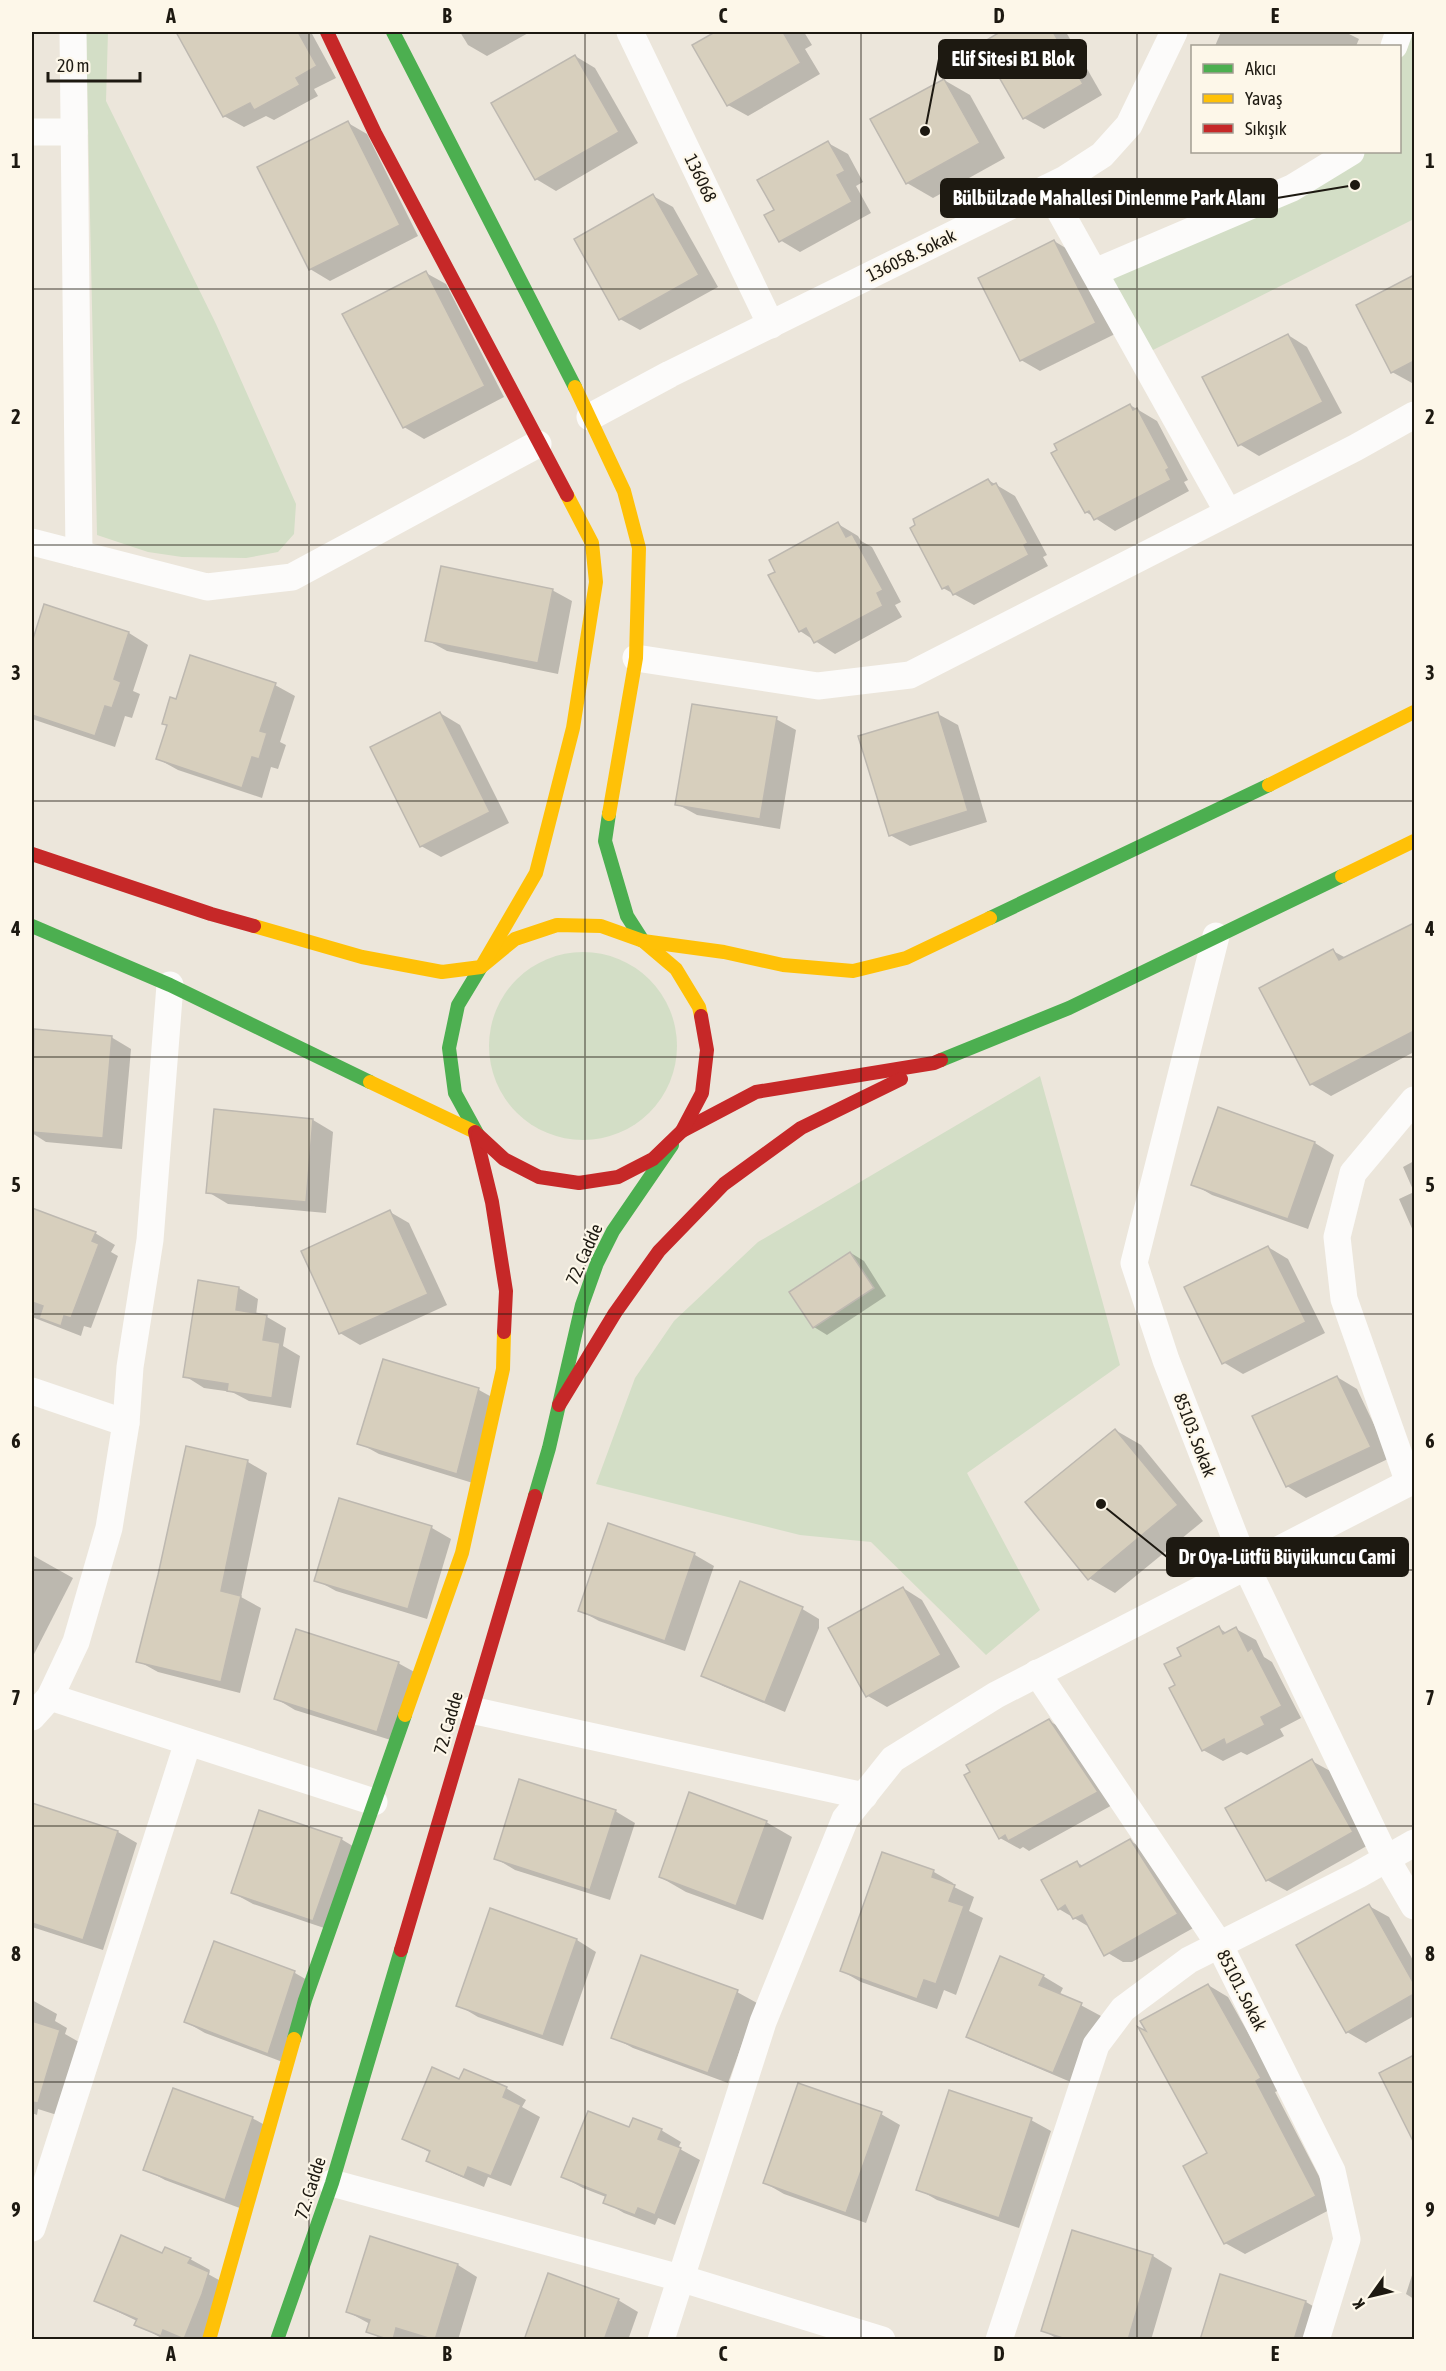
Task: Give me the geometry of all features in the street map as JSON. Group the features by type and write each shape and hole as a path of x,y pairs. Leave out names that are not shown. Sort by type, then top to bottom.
{"main road":[{"path":"209,2340 304,2000 462,1553 503,1369 506,1291 492,1202 475,1132 455,1093 449,1048 458,1005 536,873 573,728 596,582 592,543 375,134 327,32"},
{"path":"393,32 590,417 624,491 639,548 636,658 606,841 627,916 643,941 676,969 699,1007 707,1050 702,1093 682,1131"},
{"path":"32,854 211,914 362,957 442,972 481,967 515,939 557,925 601,926 643,941 724,952 783,965 853,970 906,958 1219,809 1414,712"},
{"path":"559,1405 615,1313 659,1251 724,1184 801,1128 934,1063 1069,1008 1414,841"},
{"path":"32,926 170,985 475,1132 504,1159 539,1177 579,1183 618,1177 653,1159 682,1131 756,1092 934,1063"},
{"name":"72. Cadde","path":"277,2340 332,2183 549,1448 582,1305 597,1263 613,1231 682,1131"}],"street":[{"path":"74,32 79,554"},
{"name":"136068","path":"630,32 771,325"},
{"name":"136058. Sokak","path":"590,417 670,374 1065,179 1102,155 1129,125 1152,82 1174,32"},
{"path":"32,132 74,132"},
{"path":"1095,272 1292,188 1349,153"},
{"path":"1047,188 1228,512"},
{"path":"636,658 818,686 910,675 1414,415"},
{"path":"32,542 207,587 292,577 538,444"},
{"name":"85103. Sokak","path":"1216,936 1134,1263 1166,1360 1246,1566 1386,1858 1414,1906"},
{"path":"32,1717 50,1697 76,1642 109,1528 126,1423 130,1367 150,1240 170,985"},
{"path":"661,2340 763,2022 845,1819 893,1759 996,1695 1037,1673 1412,1481 1344,1299 1337,1237 1353,1173 1414,1100"},
{"path":"32,1391 126,1423"},
{"name":"85101. Sokak","path":"1037,1673 1220,1944 1332,2171 1347,2239 1316,2340"},
{"path":"50,1697 374,1802"},
{"path":"471,1710 864,1796"},
{"path":"32,2228 188,1742"},
{"path":"999,2340 1096,2045 1123,2008 1189,1960 1414,1843"},
{"path":"332,2183 680,2278 882,2340"}],"green space":[{"path":"86,32 108,32 106,101 216,324 296,504 294,534 278,552 246,558 182,557 148,552 97,535"},
{"path":"1410,32 1414,32 1414,219 1151,351 1110,278 1361,153 1401,153 1401,56"},
{"path":"583,952 601,954 619,960 635,968 649,980 661,994 669,1010 675,1028 677,1046 675,1064 669,1082 661,1098 649,1112 635,1124 619,1132 601,1138 583,1140 565,1138 547,1132 531,1124 517,1112 505,1098 497,1082 491,1064 489,1046 491,1028 497,1010 505,994 517,980 531,968 547,960 565,954"},
{"path":"1040,1076 1120,1365 967,1473 1040,1610 986,1655 871,1542 800,1535 596,1484 635,1378 674,1321 758,1242"}],"building":[{"path":"176,32 298,32 317,66 296,78 300,85 254,110 250,103 223,117"},
{"path":"715,32 783,32 801,63 727,106 692,45"},
{"path":"1000,32 1053,32 1083,84 1023,119 980,44"},
{"path":"575,55 619,132 535,180 491,103"},
{"path":"944,79 980,143 906,184 870,119"},
{"path":"348,121 400,225 309,270 257,167"},
{"path":"828,141 845,171 837,175 852,202 779,242 764,215 774,210 757,180"},
{"path":"653,194 699,275 619,320 574,239"},
{"path":"1054,240 1096,323 1020,361 978,278"},
{"path":"426,271 485,386 403,428 342,314"},
{"path":"1414,275 1414,361 1391,373 1356,305"},
{"path":"1288,334 1323,402 1238,446 1202,377"},
{"path":"1130,404 1133,410 1137,408 1169,468 1166,470 1171,480 1094,520 1089,511 1085,513 1051,453 1057,450 1054,444"},
{"path":"988,479 992,485 996,483 1028,543 1024,545 1029,555 953,595 948,586 942,589 910,528 915,525 913,519"},
{"path":"838,522 846,537 852,534 883,590 877,593 883,606 814,643 806,628 799,632 768,575 775,572 769,560"},
{"path":"441,566 553,589 538,663 425,641"},
{"path":"44,604 129,632 114,679 121,682 112,708 105,706 95,736 32,715 32,642"},
{"path":"190,655 276,683 260,731 267,733 259,759 252,757 242,788 156,759 167,725 162,724 170,697 176,699"},
{"path":"692,704 777,717 760,819 675,805"},
{"path":"440,712 490,812 420,847 370,747"},
{"path":"938,712 968,811 889,836 858,736"},
{"path":"1414,923 1414,1031 1310,1085 1259,988 1333,949 1339,960"},
{"path":"34,1029 112,1036 103,1138 32,1132"},
{"path":"1218,1107 1315,1142 1288,1219 1191,1185"},
{"path":"214,1109 313,1119 306,1202 206,1193"},
{"path":"32,1208 96,1232 92,1241 99,1244 71,1318 64,1316 61,1326 39,1318 43,1306 32,1302"},
{"path":"390,1210 428,1294 339,1334 301,1251"},
{"path":"1268,1246 1306,1322 1222,1364 1184,1287"},
{"path":"850,1252 874,1288 813,1328 789,1292"},
{"path":"198,1280 239,1287 236,1310 267,1315 263,1340 280,1343 272,1398 227,1391 228,1384 183,1377"},
{"path":"383,1359 479,1388 457,1474 357,1444"},
{"path":"1337,1376 1371,1447 1286,1487 1252,1416"},
{"path":"1115,1429 1178,1505 1088,1580 1025,1502"},
{"path":"186,1446 248,1460 221,1591 241,1596 221,1682 136,1662 158,1575"},
{"path":"339,1498 432,1526 408,1609 314,1581"},
{"path":"608,1523 695,1553 665,1641 578,1611"},
{"path":"740,1581 803,1607 765,1702 701,1676"},
{"path":"903,1587 941,1655 866,1697 828,1628"},
{"path":"1219,1626 1223,1634 1236,1627 1248,1651 1252,1648 1282,1706 1261,1717 1265,1725 1226,1745 1224,1739 1202,1751 1169,1688 1175,1685 1164,1664 1181,1656 1177,1648"},
{"path":"296,1629 399,1662 377,1732 274,1699"},
{"path":"1049,1719 1098,1792 1008,1841 1005,1835 999,1839 964,1775 970,1772 966,1765"},
{"path":"1312,1759 1353,1832 1266,1881 1225,1808"},
{"path":"519,1779 616,1810 590,1890 494,1859"},
{"path":"689,1792 767,1821 736,1906 659,1877"},
{"path":"32,1803 118,1831 83,1940 32,1923"},
{"path":"259,1810 342,1838 313,1921 231,1893"},
{"path":"1130,1839 1178,1914 1104,1956 1082,1915 1073,1919 1065,1905 1058,1910 1041,1880 1077,1861 1080,1867"},
{"path":"882,1852 934,1870 932,1877 955,1885 949,1901 964,1906 936,1984 924,1980 917,1999 840,1971"},
{"path":"1369,1904 1414,1984 1414,1994 1346,2033 1296,1945"},
{"path":"490,1908 577,1939 543,2036 456,2006"},
{"path":"214,1941 295,1971 268,2054 184,2022"},
{"path":"641,1955 738,1990 708,2073 611,2038"},
{"path":"1000,1956 1044,1975 1039,1985 1082,2003 1053,2073 966,2037"},
{"path":"1208,1984 1261,2078 1256,2081 1316,2196 1224,2244 1183,2166 1207,2153 1138,2027 1146,2031 1140,2021"},
{"path":"32,2021 60,2030 38,2103 32,2102"},
{"path":"1414,2055 1414,2143 1379,2073"},
{"path":"432,2067 459,2079 464,2069 507,2087 503,2097 521,2105 491,2176 468,2167 464,2177 426,2161 430,2151 402,2139"},
{"path":"798,2083 882,2112 846,2213 763,2183"},
{"path":"173,2088 253,2117 225,2200 143,2170"},
{"path":"949,2090 1032,2118 999,2218 916,2190"},
{"path":"588,2111 629,2127 633,2118 662,2129 658,2139 681,2148 655,2215 638,2208 635,2215 603,2203 606,2195 561,2177"},
{"path":"1072,2230 1153,2255 1128,2340 1069,2340 1041,2331"},
{"path":"121,2235 162,2253 165,2247 191,2258 188,2263 209,2272 184,2339 163,2330 161,2336 134,2325 137,2319 94,2301"},
{"path":"370,2236 458,2264 435,2340 396,2328 393,2340 390,2340 366,2332 370,2320 346,2312"},
{"path":"548,2273 619,2299 604,2340 524,2340"},
{"path":"1220,2274 1306,2301 1294,2340 1200,2340"}],"traffic: fast":[{"path":"393,32 575,387"},
{"path":"990,918 1269,785"},
{"path":"609,814 605,841 627,916 643,941"},
{"path":"941,1060 1069,1008 1342,876"},
{"path":"32,926 170,985 370,1082"},
{"path":"478,1135 455,1093 449,1048 458,1005 481,967"},
{"path":"535,1496 549,1448 582,1305 597,1263 613,1231 672,1145"},
{"path":"294,2039 305,2000 405,1715"},
{"path":"277,2340 332,2183 401,1950"}],"traffic: slow":[{"path":"575,387 624,491 639,548 636,658 609,814"},
{"path":"483,964 536,873 573,728 596,582 592,543 567,495"},
{"path":"1269,785 1414,712"},
{"path":"1342,876 1414,841"},
{"path":"643,941 724,952 783,965 853,971 906,958 990,918"},
{"path":"254,926 362,957 442,972 481,967 515,939 557,925 601,926 643,941 676,969 699,1007 701,1016"},
{"path":"370,1082 475,1132"},
{"path":"405,1715 462,1553 503,1369 504,1332"},
{"path":"209,2340 294,2039"}],"traffic: jam":[{"path":"327,32 375,133 567,495"},
{"path":"32,854 211,914 254,926"},
{"path":"478,1135 504,1159 539,1177 579,1183 618,1177 653,1159 682,1131 702,1093 707,1050 701,1016"},
{"path":"682,1131 756,1092 941,1060"},
{"path":"559,1405 615,1313 659,1251 724,1184 801,1128 901,1079"},
{"path":"475,1132 492,1202 506,1291 504,1332"},
{"path":"401,1950 535,1496"}],"place":[{"name":"Elif Sitesi B1 Blok","path":"925,131"},
{"name":"Bülbülzade Mahallesi Dinlenme Park Alanı","path":"1355,185"},
{"name":"Dr Oya-Lütfü Büyükuncu Cami","path":"1101,1504"}]}
